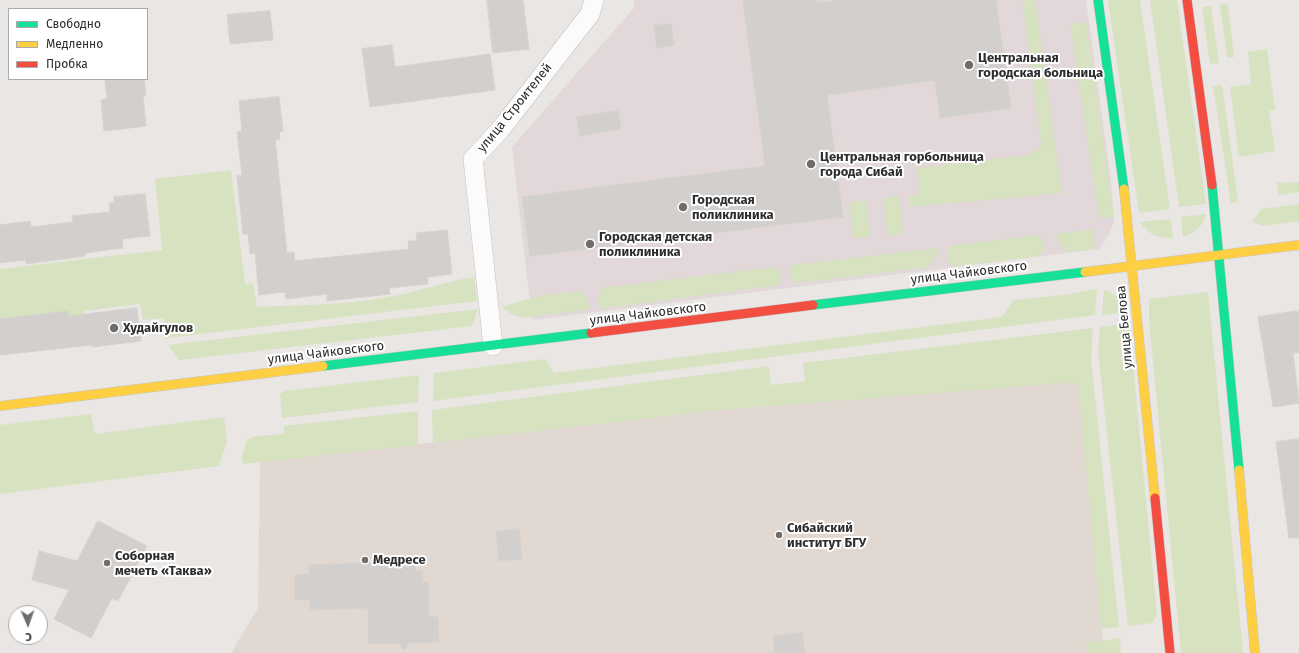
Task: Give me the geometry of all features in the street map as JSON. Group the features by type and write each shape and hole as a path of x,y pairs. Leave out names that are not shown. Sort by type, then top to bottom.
{"main road":[{"name":"улица Белова","path":"1098,0 1133,266 1170,653"},
{"path":"1187,0 1219,256 1255,653"},
{"name":"улица Чайковского","path":"0,406 1299,245"}],"street":[{"name":"улица Строителей","path":"493,346 473,159 500,130 590,14 594,0"}],"shaded area":[{"name":"Центральная горбольница города Сибай","path":"634,0 1086,0 1111,181 1114,222 1110,233 1099,249 532,320 512,147 634,8"},
{"name":"Сибайский институт БГУ","path":"1078,381 1104,653 231,653 258,608 260,462 720,410"}],"green space":[{"path":"1022,0 1035,0 1062,193 910,207 910,195 920,194 917,168 1029,155 1036,151 1041,144"},
{"path":"1108,0 1140,0 1170,209 1139,213"},
{"path":"1150,0 1177,0 1206,204 1179,207"},
{"path":"1228,4 1234,57 1227,58 1220,5"},
{"path":"1211,6 1219,63 1210,64 1202,7"},
{"path":"1086,22 1114,217 1099,218 1070,24"},
{"path":"1267,49 1275,110 1269,111 1275,151 1239,157 1230,87 1251,84 1248,52"},
{"path":"1222,85 1238,201 1231,203 1213,86"},
{"path":"231,170 245,284 253,283 257,307 326,304 377,299 474,277 477,301 166,338 164,318 143,320 140,304 84,311 85,325 0,335 0,269 162,250 155,179"},
{"path":"1277,182 1299,182 1299,192 1279,195"},
{"path":"900,196 903,234 887,235 884,198"},
{"path":"866,200 870,237 853,238 849,202"},
{"path":"1299,204 1299,221 1263,226 1252,222 1261,209"},
{"path":"1206,214 1203,223 1198,229 1183,237 1181,217"},
{"path":"1171,219 1173,238 1154,235 1150,233 1140,222"},
{"path":"1093,229 1095,249 1068,252 1058,240 1057,234"},
{"path":"1037,235 1044,242 1043,251 1039,256 953,267 948,260 949,246"},
{"path":"937,248 938,253 928,267 796,283 791,280 790,271 792,265"},
{"path":"774,267 780,272 781,280 778,285 600,309 597,301 602,288"},
{"path":"1097,289 1095,315 433,401 434,373 545,359 554,373 1002,317 1014,300 1063,295"},
{"path":"1104,290 1112,293 1118,298 1127,312 1102,315"},
{"path":"581,291 588,300 589,309 524,318 513,315 502,307 539,296"},
{"path":"1208,292 1243,653 1181,653 1149,319 1149,299"},
{"path":"478,309 472,326 180,360 168,345"},
{"path":"1129,324 1157,615 1152,623 1128,626 1098,352 1100,327"},
{"path":"1093,328 1091,359 1119,627 1101,629 1078,382 720,410 433,443 432,410 769,366 771,385 805,381 803,363"},
{"path":"419,375 418,402 282,418 280,394 285,391"},
{"path":"418,411 418,445 244,464 241,459 247,439 257,436 284,434 284,426"},
{"path":"91,414 95,434 224,417 227,441 219,466 0,494 0,425"},
{"path":"1120,638 1121,653 1088,653 1086,643"}],"building":[{"path":"487,0 523,0 529,49 493,53"},
{"path":"743,0 815,0 815,3 841,0 996,0 1011,108 940,118 935,80 827,95 843,217 530,256 522,197 765,166"},
{"path":"270,11 273,40 230,44 227,15"},
{"path":"671,24 674,45 657,48 654,26"},
{"path":"392,45 395,67 490,54 495,90 370,107 362,49"},
{"path":"105,80 144,80 146,96 143,96 146,126 104,131 101,100 107,99"},
{"path":"279,97 283,131 279,132 280,140 275,140 287,253 294,252 295,261 409,249 408,241 417,241 416,233 447,230 452,274 427,277 428,284 389,288 390,294 327,301 327,294 286,299 285,292 259,295 255,253 250,254 248,234 243,234 237,176 242,175 237,132 242,131 239,101"},
{"path":"618,111 621,129 580,136 577,117"},
{"path":"145,194 150,236 122,239 123,248 85,253 85,256 26,264 26,260 0,263 0,225 30,221 31,227 73,222 72,216 110,212 109,203 114,203 114,197"},
{"path":"137,308 141,341 0,355 0,319 68,311 68,316"},
{"path":"1299,311 1299,352 1293,353 1299,403 1273,407 1258,317"},
{"path":"1299,439 1299,538 1289,538 1276,442"},
{"name":"Соборная мечеть «Таква»","path":"98,521 147,546 118,601 112,598 91,638 54,619 69,590 32,580 39,551 77,561"},
{"path":"519,529 522,559 499,561 496,532"},
{"path":"415,562 415,571 422,571 423,583 428,582 429,617 438,617 439,642 409,643 404,650 398,643 369,644 368,608 310,610 310,600 295,600 295,575 309,574 309,565"},
{"path":"802,633 805,653 775,653 773,636"}],"traffic: fast":[{"path":"1098,0 1124,189"},
{"path":"1212,185 1239,470"},
{"path":"813,305 1085,272"},
{"path":"323,366 591,333"}],"traffic: slow":[{"path":"1124,189 1155,498"},
{"path":"1085,272 1299,245"},
{"path":"0,406 323,366"},
{"path":"1239,470 1255,653"}],"traffic: jam":[{"path":"1187,0 1212,185"},
{"path":"591,333 813,305"},
{"path":"1155,498 1170,653"}],"place":[{"name":"Центральная городская больница","path":"969,65"},
{"name":"Центральная горбольница города Сибай","path":"811,164"},
{"name":"Городская поликлиника","path":"683,207"},
{"name":"Городская детская поликлиника","path":"590,244"},
{"name":"Худайгулов","path":"114,328"},
{"name":"Сибайский институт БГУ","path":"779,535"},
{"name":"Медресе","path":"365,560"},
{"name":"Соборная мечеть «Таква»","path":"107,563"}]}
